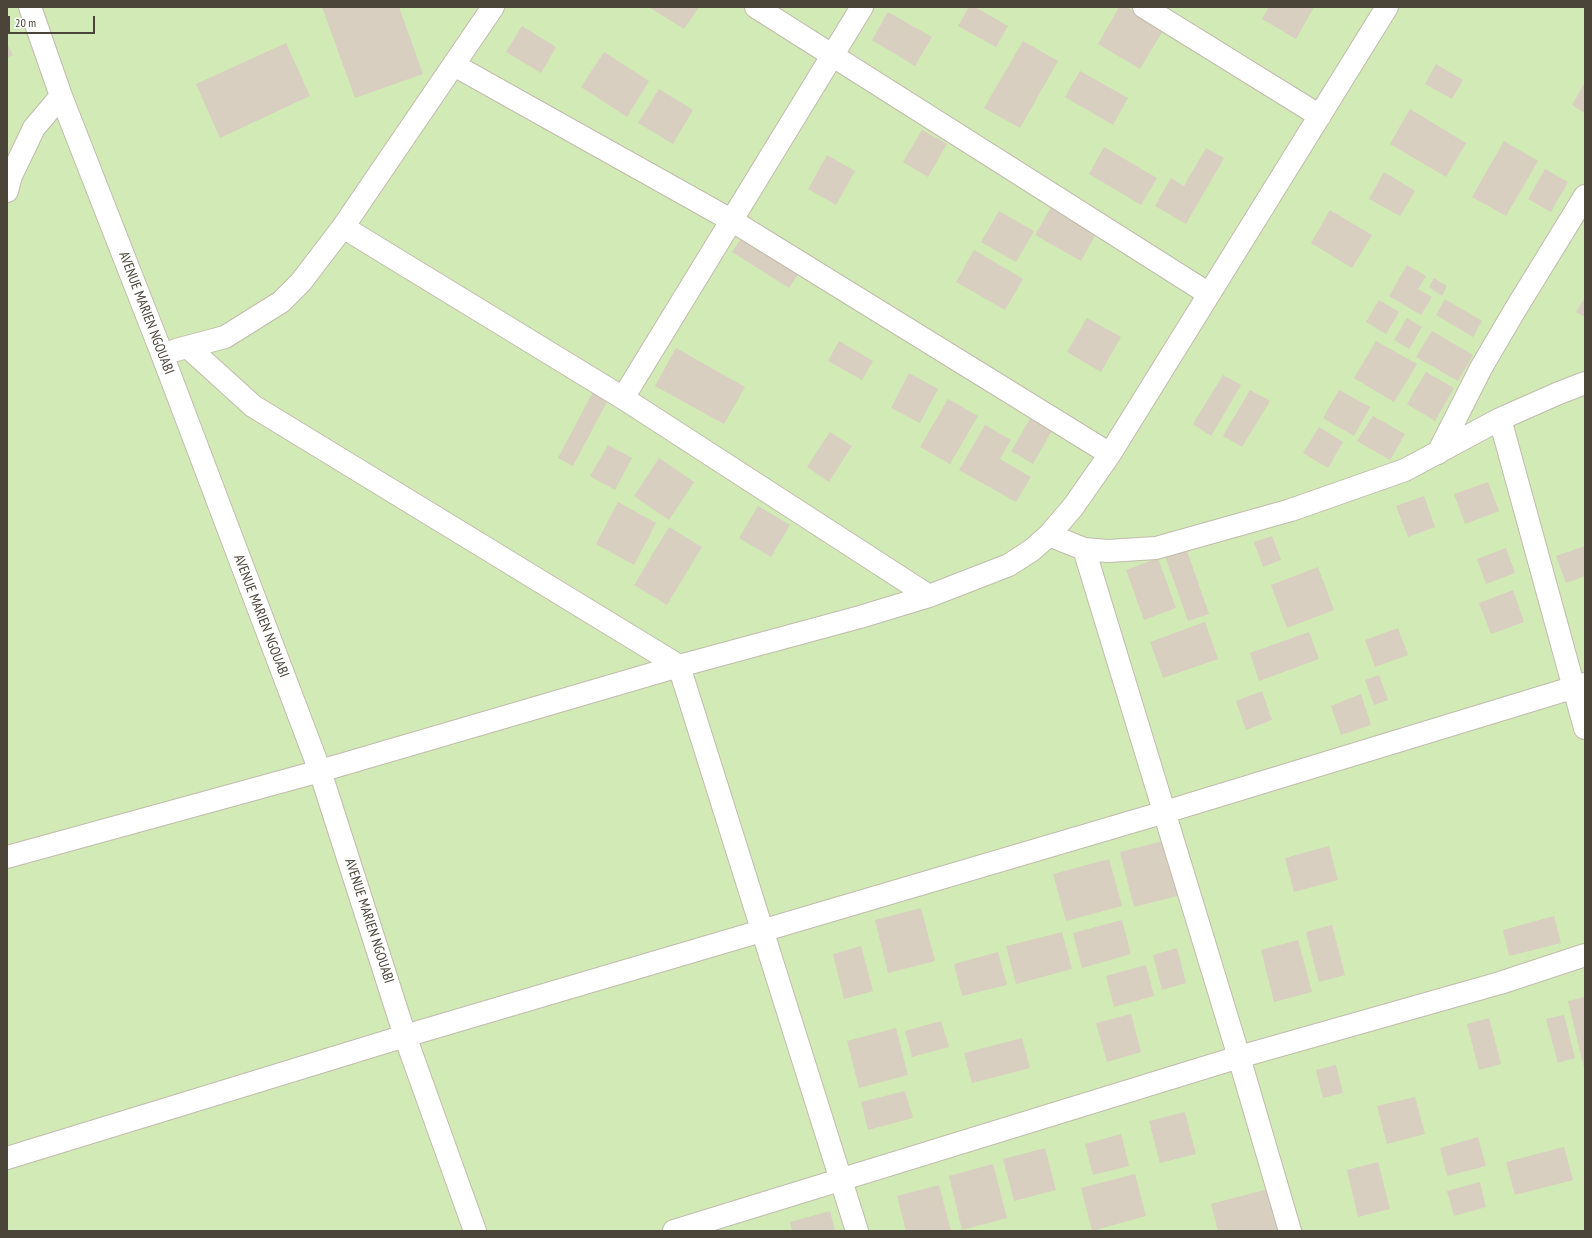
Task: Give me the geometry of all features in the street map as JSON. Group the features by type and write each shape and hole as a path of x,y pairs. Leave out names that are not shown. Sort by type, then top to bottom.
{"street":[{"name":"AVENUE MARIEN NGOUABI","path":"30,7 61,96 162,354 320,771 405,1036 475,1231"},
{"path":"162,354 225,337 281,302 301,282 344,227 493,7"},
{"path":"756,7 1209,294"},
{"path":"623,398 862,7"},
{"path":"1144,7 1320,116"},
{"path":"7,857 320,771 679,666 860,617 929,596 1009,565 1032,550 1049,535 1073,507 1110,454 1387,7"},
{"path":"454,65 731,220 1110,454"},
{"path":"7,191 11,176 34,128 61,96"},
{"path":"1438,453 1481,368 1585,196"},
{"path":"344,227 623,398 929,596"},
{"path":"188,347 254,406 679,666 857,1231"},
{"path":"1049,535 1084,549 1108,551 1156,548 1291,510 1405,470 1500,419 1559,393 1585,384"},
{"path":"1500,419 1579,686 1585,728"},
{"path":"1084,549 1165,812 1290,1231"},
{"path":"7,1158 405,1036 1165,812 1579,686"},
{"path":"674,1231 1239,1057 1500,983 1585,955"}],"green space":[{"path":"7,7 1585,7 1585,1231 7,1231"}],"building":[{"path":"322,7 399,7 423,74 355,98"},
{"path":"649,7 699,7 684,29"},
{"path":"969,7 975,7 1008,26 996,47 958,26"},
{"path":"1119,7 1126,7 1164,29 1140,69 1098,44"},
{"path":"1269,7 1314,7 1296,39 1262,19"},
{"path":"888,12 932,37 915,66 872,40"},
{"path":"522,26 556,47 541,73 506,52"},
{"path":"1023,41 1058,61 1020,128 984,108"},
{"path":"286,43 310,96 220,138 196,84"},
{"path":"7,44 13,55 7,58"},
{"path":"604,52 649,81 627,117 581,87"},
{"path":"1436,64 1463,80 1452,99 1425,84"},
{"path":"1080,71 1128,98 1113,125 1065,97"},
{"path":"1585,82 1585,113 1572,105"},
{"path":"659,89 693,110 673,144 638,123"},
{"path":"1410,109 1466,143 1446,177 1390,144"},
{"path":"922,130 947,144 928,177 903,162"},
{"path":"1504,141 1538,161 1506,216 1472,197"},
{"path":"1104,147 1157,178 1141,205 1089,174"},
{"path":"1206,148 1224,158 1186,224 1155,206 1171,178 1184,186"},
{"path":"827,155 855,171 836,205 808,189"},
{"path":"1545,169 1568,182 1551,212 1528,199"},
{"path":"1384,172 1415,191 1400,216 1369,199"},
{"path":"1052,206 1097,232 1081,261 1035,235"},
{"path":"1330,210 1372,235 1352,268 1311,243"},
{"path":"999,211 1034,231 1016,262 981,242"},
{"path":"744,234 801,270 789,288 732,252"},
{"path":"974,250 1023,279 1005,310 956,282"},
{"path":"1407,265 1426,276 1418,289 1432,297 1421,315 1389,296"},
{"path":"1434,278 1447,286 1442,296 1429,287"},
{"path":"1585,297 1585,317 1576,312"},
{"path":"1445,299 1482,321 1473,337 1436,315"},
{"path":"1379,300 1399,312 1386,334 1366,322"},
{"path":"1087,318 1121,337 1101,372 1067,352"},
{"path":"1407,318 1422,327 1409,349 1394,340"},
{"path":"1432,331 1473,355 1458,381 1416,357"},
{"path":"839,341 873,361 862,380 828,361"},
{"path":"1376,341 1417,364 1394,402 1354,378"},
{"path":"676,348 745,387 724,424 655,386"},
{"path":"1426,372 1454,388 1435,421 1407,404"},
{"path":"909,373 938,389 920,423 891,408"},
{"path":"1223,375 1241,385 1211,436 1193,424"},
{"path":"594,390 609,398 573,466 558,458"},
{"path":"1250,390 1270,401 1242,447 1223,436"},
{"path":"1339,390 1370,407 1354,436 1323,418"},
{"path":"948,399 978,416 950,464 920,447"},
{"path":"1033,414 1054,427 1033,464 1011,451"},
{"path":"1373,416 1405,434 1390,460 1357,441"},
{"path":"985,425 1011,440 1000,459 1031,477 1016,502 959,470"},
{"path":"1319,427 1343,442 1328,468 1303,453"},
{"path":"830,432 852,446 829,482 807,467"},
{"path":"608,445 632,458 615,490 590,476"},
{"path":"659,458 694,482 669,520 634,496"},
{"path":"1488,482 1499,511 1465,524 1454,494"},
{"path":"1424,496 1435,527 1408,537 1396,506"},
{"path":"618,502 656,523 634,565 596,544"},
{"path":"758,506 790,525 771,557 739,538"},
{"path":"669,527 702,547 667,605 634,585"},
{"path":"1272,536 1281,560 1263,567 1254,542"},
{"path":"1585,546 1585,576 1566,583 1556,556"},
{"path":"1186,548 1209,614 1188,621 1165,556"},
{"path":"1506,548 1515,573 1486,584 1477,559"},
{"path":"1158,558 1176,608 1144,620 1126,570"},
{"path":"1318,567 1334,610 1287,628 1271,585"},
{"path":"1513,590 1524,622 1491,634 1479,603"},
{"path":"1205,622 1218,659 1163,678 1150,642"},
{"path":"1398,628 1408,655 1375,667 1365,640"},
{"path":"1309,632 1319,659 1259,681 1250,653"},
{"path":"1379,675 1388,700 1374,705 1365,680"},
{"path":"1262,691 1272,720 1246,730 1236,701"},
{"path":"1361,694 1371,725 1341,735 1331,706"},
{"path":"1167,840 1181,895 1134,907 1120,852"},
{"path":"1329,846 1338,880 1294,892 1285,858"},
{"path":"1109,859 1122,906 1066,921 1053,874"},
{"path":"921,908 935,961 888,973 875,920"},
{"path":"1554,916 1561,943 1509,956 1503,930"},
{"path":"1122,920 1131,954 1082,968 1073,933"},
{"path":"1332,925 1345,975 1319,982 1306,932"},
{"path":"1062,932 1072,969 1016,984 1006,946"},
{"path":"1298,940 1312,992 1274,1002 1261,950"},
{"path":"861,946 873,991 844,999 833,954"},
{"path":"1177,948 1186,983 1162,990 1153,955"},
{"path":"998,952 1007,985 962,996 954,964"},
{"path":"1146,965 1154,996 1114,1007 1106,976"},
{"path":"1585,997 1585,1068 1584,1068 1568,1001"},
{"path":"1131,1014 1141,1052 1107,1062 1096,1023"},
{"path":"1564,1015 1575,1058 1558,1063 1546,1019"},
{"path":"1489,1018 1501,1064 1479,1070 1467,1024"},
{"path":"941,1021 949,1047 912,1057 905,1031"},
{"path":"896,1028 908,1075 859,1088 847,1041"},
{"path":"1022,1038 1030,1068 972,1083 964,1053"},
{"path":"1336,1065 1343,1093 1323,1098 1316,1070"},
{"path":"905,1091 913,1118 868,1130 861,1102"},
{"path":"1415,1097 1425,1134 1387,1144 1377,1106"},
{"path":"1185,1112 1196,1154 1160,1163 1149,1121"},
{"path":"1121,1134 1129,1166 1093,1175 1085,1144"},
{"path":"1478,1137 1486,1166 1447,1176 1440,1148"},
{"path":"1564,1147 1573,1180 1515,1195 1506,1162"},
{"path":"1045,1148 1056,1190 1014,1201 1003,1159"},
{"path":"1378,1162 1390,1209 1358,1217 1347,1170"},
{"path":"993,1164 1007,1218 962,1230 949,1176"},
{"path":"1135,1174 1146,1216 1092,1231 1081,1188"},
{"path":"1480,1182 1486,1207 1454,1216 1447,1191"},
{"path":"939,1185 951,1231 906,1231 897,1196"},
{"path":"1272,1188 1283,1231 1218,1231 1211,1204"},
{"path":"830,1211 835,1231 792,1231 790,1222"}]}
